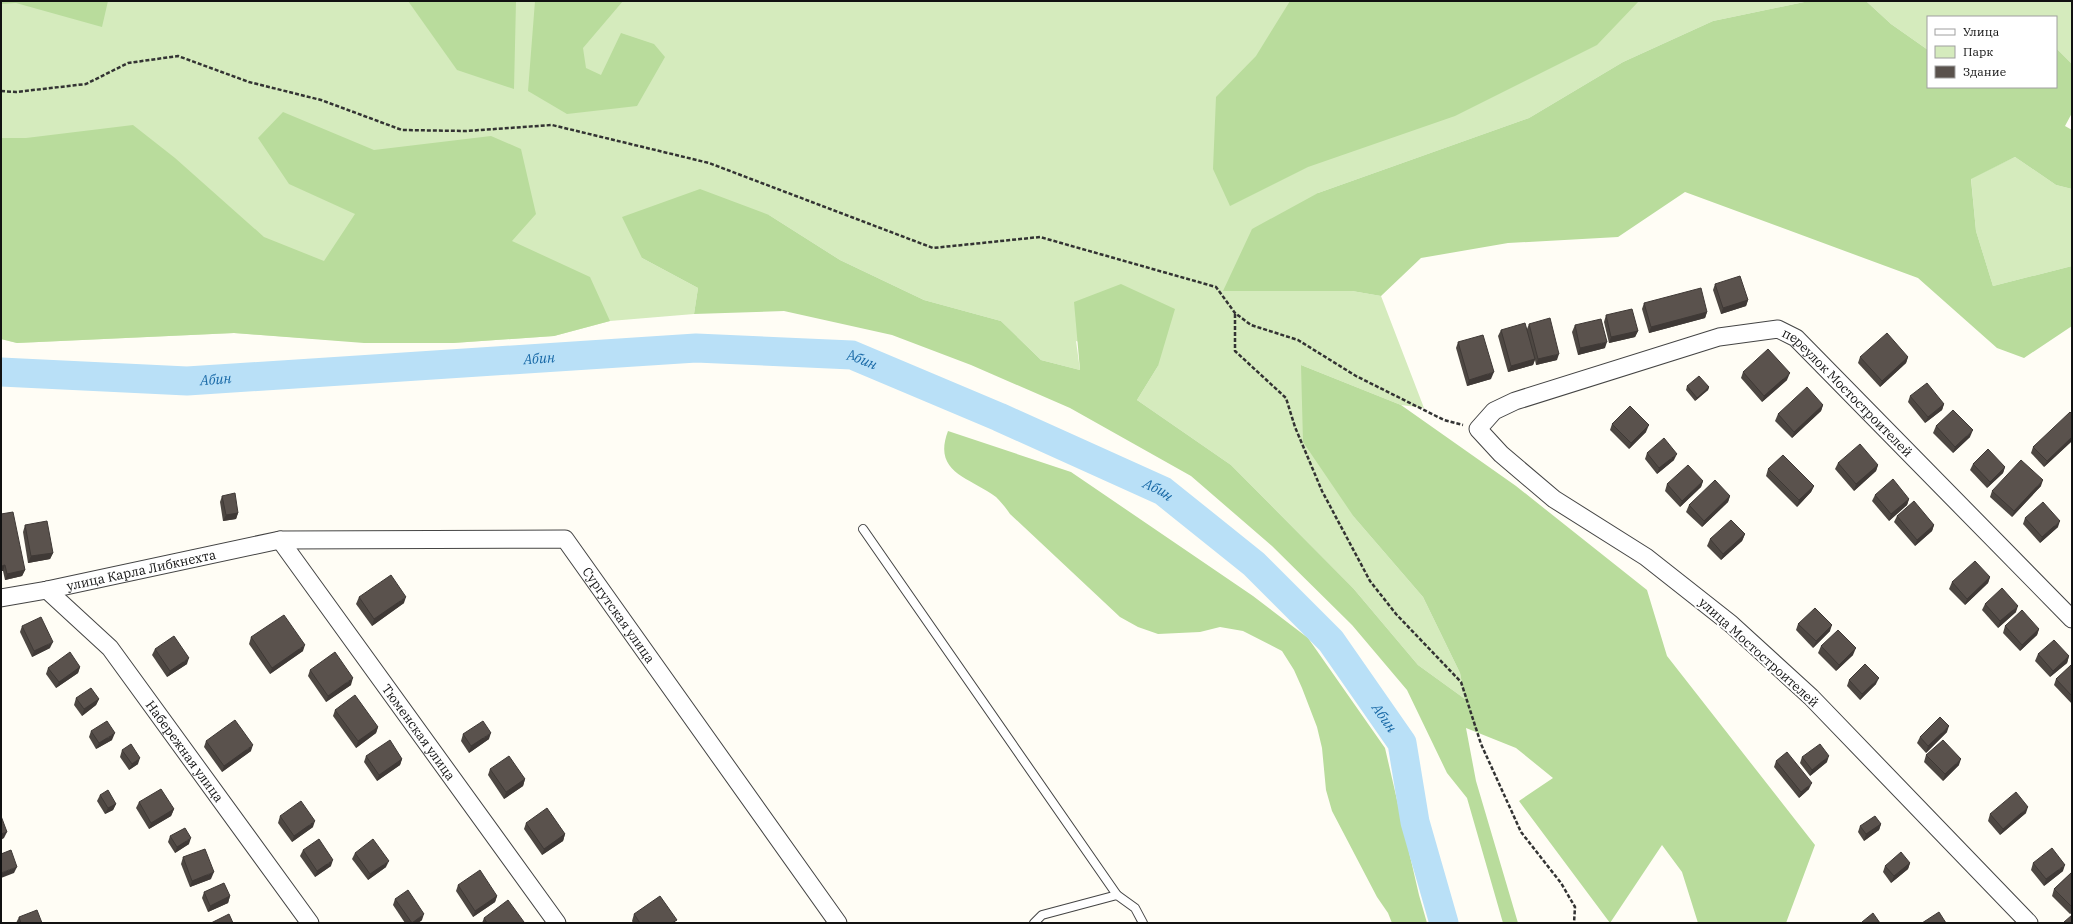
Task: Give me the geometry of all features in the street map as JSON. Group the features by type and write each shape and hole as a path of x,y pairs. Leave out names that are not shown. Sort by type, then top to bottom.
{"street":[{"name":"переулок Мостостроителей","path":"1478,429 1494,411 1515,401 1719,337 1778,329 1796,338 2072,619"},
{"name":"улица Мостостроителей","path":"1478,429 1501,454 1554,499 1646,557 1731,624 1811,697 2029,923"},
{"name":"Сургутская улица","path":"280,540 565,539 838,923"},
{"name":"улица Карла Либкнехта","path":"1,598 47,590 280,540"},
{"name":"Тюменская улица","path":"280,540 557,923"},
{"name":"Набережная улица","path":"47,590 110,648 310,923"}],"lane":[{"path":"863,529 1116,895 1135,908 1143,923"},
{"path":"1034,923 1042,915 1116,895"}],"path":[{"path":"1,91 16,92 86,84 128,63 178,56 249,82 321,100 402,130 466,131 552,126 709,163 933,248 1040,237 1216,287 1235,313 1252,325 1298,340 1356,376 1444,420 1478,429"},
{"path":"1235,313 1235,350 1286,398 1295,427 1322,491 1370,581 1396,614 1461,682 1480,744 1521,832 1561,883 1575,906 1574,923"}],"green space":[{"path":"1,1 1809,1 1713,21 1623,62 1529,118 1318,193 1352,291 1381,296 1424,408 1401,405 1301,365 1354,517 1423,597 1460,673 1465,699 1418,665 1353,588 1231,465 1137,400 1158,366 1076,341 1080,370 1041,360 1001,321 924,300 840,260 769,215 642,258 698,288 694,314 610,321 554,336 453,343 347,341 234,333 17,343 1,339"},
{"path":"1,1 108,1 102,27 16,3 1,4"},
{"path":"408,1 516,1 514,89 457,70"},
{"path":"535,1 623,1 583,48 586,68 601,75 621,33 654,44 665,57 637,106 567,114 528,91"},
{"path":"1290,1 1639,1 1597,45 1455,116 1308,167 1230,206 1213,169 1216,97 1256,56"},
{"path":"1809,1 1866,1 1891,24 1927,49 1927,88 2057,88 2057,49 2072,64 2072,113 2065,126 2072,130 2072,189 2056,185 2015,157 1971,179 1976,231 1993,286 2072,266 2072,326 2024,358 1997,348 1918,278 1685,192 1618,237 1508,243 1421,258 1381,296 1352,291 1223,291 1252,229 1318,193 1529,118 1623,62 1713,21"},
{"path":"1866,1 2072,1 2072,64 2057,49 2057,16 1927,16 1927,49 1891,24"},
{"path":"283,112 374,150 491,136 521,149 536,214 512,241 590,277 610,321 554,336 453,343 364,343 234,333 17,343 1,339 1,138 26,138 133,125 175,158 264,237 324,261 355,214 289,184 258,138"},
{"path":"2015,157 2056,185 2072,189 2072,266 1993,286 1976,231 1971,178"},
{"path":"700,189 769,215 840,260 924,300 1001,321 1041,360 1080,370 1074,302 1121,284 1175,309 1158,366 1137,400 1231,465 1353,588 1418,665 1465,699 1460,673 1423,597 1354,517 1303,442 1301,365 1401,405 1516,486 1647,590 1667,656 1815,845 1786,923 1698,923 1682,872 1662,845 1610,923 1519,801 1553,778 1516,748 1466,728 1476,781 1518,923 1503,923 1467,798 1447,773 1407,690 1352,625 1272,546 1191,476 1070,408 971,365 892,335 784,311 694,314 698,288 642,258 622,217"},
{"path":"948,431 1071,472 1253,596 1308,638 1385,748 1419,895 1427,923 1392,923 1388,913 1377,897 1332,811 1326,790 1322,748 1317,727 1294,670 1282,651 1243,631 1220,627 1200,632 1158,634 1138,627 1120,617 1010,514 996,497 956,472 949,465 945,456 944,445"}],"building":[{"path":"1740,276 1748,300 1723,308 1715,284"},
{"path":"1701,288 1707,312 1651,327 1644,303"},
{"path":"1632,309 1638,331 1611,337 1606,315"},
{"path":"1550,318 1559,354 1538,359 1529,324"},
{"path":"1601,319 1607,342 1580,348 1575,325"},
{"path":"1525,323 1535,359 1511,366 1501,330"},
{"path":"1887,333 1908,357 1882,381 1860,357"},
{"path":"1483,335 1494,372 1469,380 1458,342"},
{"path":"1768,349 1790,373 1764,396 1743,372"},
{"path":"1699,376 1709,387 1697,398 1687,386"},
{"path":"1927,383 1944,404 1928,417 1910,396"},
{"path":"1807,387 1823,405 1794,432 1778,414"},
{"path":"1630,406 1649,425 1631,443 1612,424"},
{"path":"1953,410 1973,430 1955,447 1936,426"},
{"path":"2070,412 2072,414 2072,437 2047,461 2033,447"},
{"path":"1664,438 1677,454 1659,468 1647,453"},
{"path":"1860,444 1878,465 1856,484 1838,463"},
{"path":"1988,449 2005,467 1990,482 1973,464"},
{"path":"1783,455 1814,486 1799,500 1768,469"},
{"path":"2021,460 2043,480 2014,511 1992,491"},
{"path":"1688,465 1703,481 1682,501 1667,484"},
{"path":"1893,479 1909,499 1891,514 1875,495"},
{"path":"1715,480 1730,496 1704,521 1689,505"},
{"path":"235,493 238,513 226,515 222,496"},
{"path":"1914,501 1934,525 1917,540 1897,516"},
{"path":"2043,502 2060,521 2042,537 2025,518"},
{"path":"13,512 25,570 7,574 5,565 1,566 1,514"},
{"path":"1731,520 1745,534 1723,554 1710,539"},
{"path":"47,521 53,553 31,556 25,525"},
{"path":"1975,561 1990,577 1967,599 1952,582"},
{"path":"391,575 406,597 374,619 359,597"},
{"path":"2002,588 2018,606 2000,621 1985,604"},
{"path":"1815,608 1832,625 1816,641 1798,624"},
{"path":"2022,610 2039,629 2022,645 2005,626"},
{"path":"284,615 305,645 272,668 251,637"},
{"path":"41,617 53,642 34,651 22,626"},
{"path":"1838,630 1856,648 1839,665 1821,646"},
{"path":"174,636 189,658 170,671 155,649"},
{"path":"2054,640 2069,656 2053,671 2038,654"},
{"path":"70,652 80,667 59,682 48,668"},
{"path":"335,652 353,678 328,696 310,670"},
{"path":"1865,664 1879,678 1862,694 1849,680"},
{"path":"2071,665 2072,666 2072,696 2056,679"},
{"path":"91,688 99,699 84,709 76,698"},
{"path":"355,695 378,727 358,741 335,710"},
{"path":"1940,717 1949,726 1928,746 1920,737"},
{"path":"235,720 253,745 224,766 206,741"},
{"path":"107,721 115,733 99,743 91,731"},
{"path":"483,721 491,733 471,746 463,734"},
{"path":"390,740 402,759 379,775 366,756"},
{"path":"1943,740 1961,759 1945,774 1926,755"},
{"path":"131,744 140,758 132,764 122,750"},
{"path":"1820,744 1829,756 1812,770 1802,757"},
{"path":"1787,752 1812,783 1801,792 1776,761"},
{"path":"509,756 525,779 506,792 490,769"},
{"path":"161,789 174,809 151,823 139,802"},
{"path":"108,790 116,804 108,808 100,795"},
{"path":"2016,792 2028,807 2003,829 1990,814"},
{"path":"301,801 315,821 294,836 280,816"},
{"path":"547,808 565,834 544,849 526,823"},
{"path":"1,816 7,832 1,834"},
{"path":"1875,816 1881,824 1866,834 1860,826"},
{"path":"185,828 191,838 177,847 170,836"},
{"path":"319,839 333,860 317,871 303,850"},
{"path":"373,839 389,861 370,874 355,853"},
{"path":"2052,848 2065,865 2046,879 2033,863"},
{"path":"205,849 214,872 192,881 183,857"},
{"path":"11,850 17,867 1,873 1,854"},
{"path":"1901,852 1910,863 1894,876 1885,866"},
{"path":"480,870 497,896 475,911 458,885"},
{"path":"2072,872 2072,907 2054,889"},
{"path":"224,883 230,896 210,906 204,892"},
{"path":"408,890 424,914 412,923 395,899"},
{"path":"660,896 677,920 672,923 640,923 634,914"},
{"path":"508,900 524,922 487,923 484,918"},
{"path":"37,910 42,923 21,923 19,917"},
{"path":"1939,912 1946,923 1922,923"},
{"path":"1873,913 1880,923 1862,922"},
{"path":"229,914 233,923 211,923"},
{"path":"2072,915 2072,923 2064,922"}],"waterway":[{"name":"Абин","path":"1,372 187,381 696,348 852,355 999,417 1163,491 1254,564 1331,641 1402,743 1415,822 1444,923"}]}
